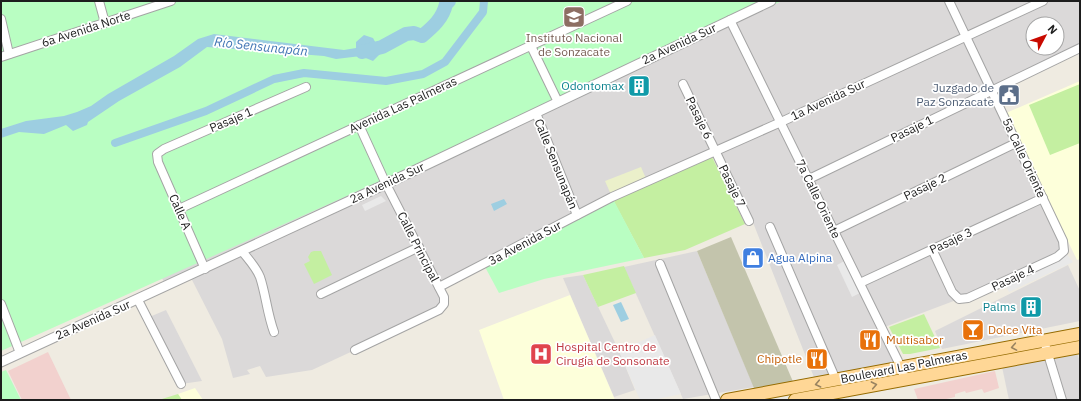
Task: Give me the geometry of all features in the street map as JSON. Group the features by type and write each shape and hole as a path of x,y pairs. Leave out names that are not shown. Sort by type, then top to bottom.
{"main road":[{"name":"Boulevard Las Palmeras","path":"727,400 1080,334"},
{"name":"Boulevard Las Palmeras","path":"795,400 1080,348"}],"street":[{"path":"100,1 104,23"},
{"name":"6a Avenida Norte","path":"5,55 171,1"},
{"name":"Avenida Las Palmeras","path":"178,209 627,1"},
{"name":"2a Avenida Sur","path":"1,362 242,252 771,1"},
{"name":"5a Calle Oriente","path":"949,1 1063,241 1064,251"},
{"name":"1a Avenida Sur","path":"612,197 781,122 1043,1"},
{"path":"1,19 5,55"},
{"name":"7a Calle Oriente","path":"730,20 901,367 905,379"},
{"path":"531,46 558,102"},
{"name":"Pasaje 1","path":"809,179 1080,48"},
{"name":"Pasaje 6","path":"683,84 715,151"},
{"name":"Pasaje 1","path":"157,154 164,149 306,87"},
{"name":"Calle Sensunapán","path":"536,112 577,215"},
{"name":"Calle Principal","path":"355,350 439,310 444,304 444,297 386,184 359,125"},
{"name":"Pasaje 2","path":"834,231 1016,143"},
{"name":"Pasaje 7","path":"715,151 749,221"},
{"name":"Calle A","path":"157,154 158,162 205,269"},
{"name":"3a Avenida Sur","path":"439,287 612,197"},
{"name":"Pasaje 3","path":"860,283 1043,198"},
{"path":"770,227 836,380"},
{"path":"321,294 419,247"},
{"name":"Pasaje 4","path":"932,249 952,292 959,299 968,298 997,285 1057,257 1064,251"},
{"path":"242,252 260,276 267,313 274,332"},
{"path":"660,264 716,400"},
{"path":"138,300 181,384"},
{"path":"1,304 20,353"},
{"path":"1044,341 1062,400"}],"shaded area":[{"path":"590,1 1080,1 1080,48 1065,55 1065,16 1025,16 1025,56 1063,56 992,90 1064,251 959,299 882,328 901,367 817,385 754,225 715,151 439,287 444,304 355,350 312,370 266,377 260,366 247,370 250,374 233,378 222,339 190,276 166,287 118,175"},
{"path":"1080,81 1080,259 1077,260 1006,113"},
{"path":"641,167 647,181 612,197 605,181"},
{"path":"381,196 386,201 365,211 362,205"},
{"path":"731,237 794,384 756,393 697,251"},
{"path":"697,251 754,387 683,399 624,267"},
{"path":"1064,251 1073,262 1009,292 1004,282"},
{"path":"848,259 864,291 852,297 837,265"},
{"path":"1068,265 1080,291 1080,321 942,349 935,331"},
{"path":"583,275 619,351 635,390 614,397 563,278"},
{"name":"Hospital Centro de Cirugía de Sonsonate","path":"570,295 615,400 504,400 479,330"},
{"path":"166,310 202,381 181,384 147,318"},
{"path":"655,335 681,394 652,400 640,400 619,351"},
{"path":"1075,349 1080,361 1080,400 1009,400 1001,362"},
{"path":"48,352 71,400 22,400 8,371"},
{"path":"995,371 999,388 984,393 982,389 966,393 965,391 955,394 955,397 942,400 918,400 914,389"},
{"path":"195,388 203,400 182,400 178,394"}],"green space":[{"path":"1,1 782,1 1,351"},
{"path":"1080,84 1080,143 1050,155 1029,105"},
{"path":"712,157 745,224 685,250 644,258 613,200"},
{"path":"612,197 644,258 544,279 499,293 484,265"},
{"path":"321,251 332,275 314,284 304,264 310,261 308,257 311,252"},
{"path":"624,266 636,293 598,307 583,275"},
{"path":"924,314 940,348 903,354 889,327"},
{"path":"6,370 21,400 1,400 1,372"},
{"path":"178,394 182,400 162,399"}],"water":[{"path":"214,34 344,50 356,48 356,42 364,35 373,38 381,53 373,61 361,56 336,59 324,56 207,47 180,67 119,101 88,122 87,125 73,131 66,125 44,134 19,132 1,138 1,129 26,121 64,116 91,106 108,94 174,56 198,39"},
{"path":"504,199 507,204 494,211 491,204"},
{"path":"621,302 629,319 621,322 613,305"}],"waterway":[{"name":"Río Sensunapán","path":"362,52 382,47 406,34 414,33 422,36 437,22 443,14 446,4 449,1"},
{"path":"115,143 206,111 274,79 304,73 386,81 423,74 445,62 483,12 484,1"}],"place":[{"name":"Instituto Nacional de Sonzacate","path":"574,17"},
{"name":"Odontomax","path":"639,86"},
{"name":"Juzgado de Paz Sonzacate","path":"1009,95"},
{"name":"Agua Alpina","path":"753,258"},
{"name":"Palms","path":"1031,307"},
{"name":"Dolce Vita","path":"973,330"},
{"name":"Multisabor","path":"870,340"},
{"name":"Hospital Centro de Cirugía de Sonsonate","path":"541,354"},
{"name":"Chipotle","path":"817,359"}]}
